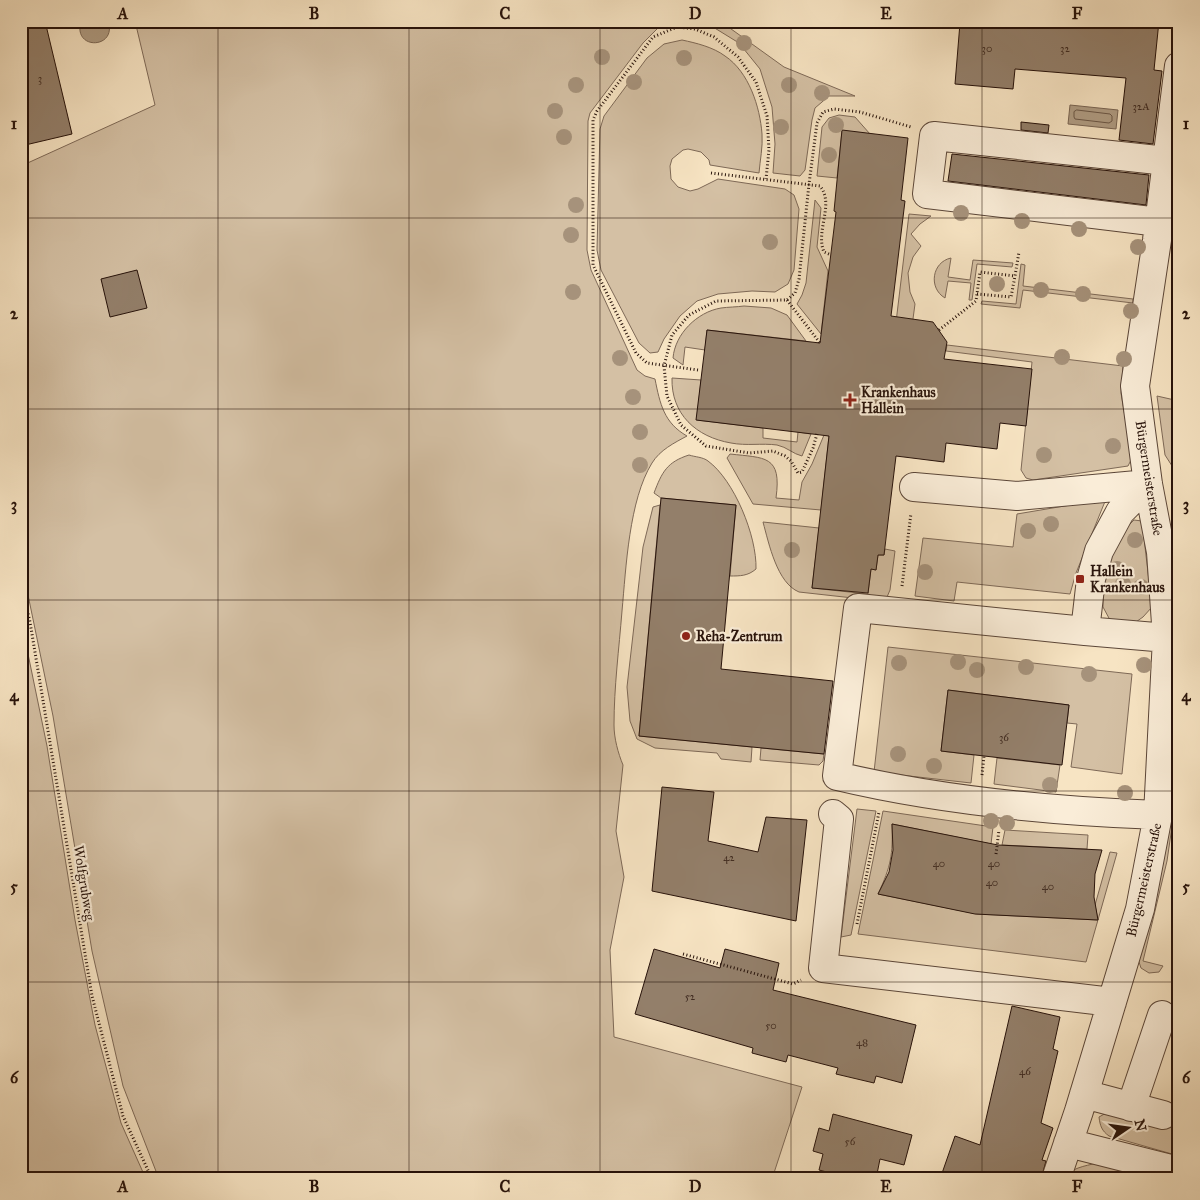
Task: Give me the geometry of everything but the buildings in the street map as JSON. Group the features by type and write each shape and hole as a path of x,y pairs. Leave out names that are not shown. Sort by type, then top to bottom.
{"street":[{"name":"Bürgermeisterstraße","path":"1056,1179 1140,909 1158,815 1167,638 1160,552 1148,484 1135,386 1179,66"},
{"path":"1159,222 927,194 934,136 1167,162"},
{"path":"914,487 1017,496 1148,484"},
{"path":"1085,631 1092,579 1099,551 1120,512 1148,484"},
{"path":"1158,815 1003,805 884,787 837,776 858,608 1167,638"},
{"path":"833,814 839,820 836,970 1112,1002"},
{"path":"1131,1107 1162,1015"},
{"path":"1084,1094 1162,1115"},
{"path":"1068,1142 1179,1171"}],"path":[{"path":"698,370 647,363 636,353 593,265 593,120 597,111 653,37 677,27 695,29 714,37 738,57 756,82 767,116 769,150 766,179"},
{"path":"817,434 802,472 798,473 791,461 773,451 749,452 706,446 680,425 667,396 664,366 672,335 689,315 716,301 787,300 795,293 799,279 817,123 823,112 834,109 860,112 900,123 934,136"},
{"path":"711,173 820,186 825,192 826,202 820,243 824,252 830,255"},
{"path":"977,294 1011,297 1020,252"},
{"path":"939,330 976,301 980,272 1015,276"},
{"path":"787,300 820,343"},
{"path":"901,593 914,487"},
{"name":"Wolfgrubweg","path":"21,583 30,622 92,996 123,1116 152,1179"},
{"path":"683,954 793,984 836,970 884,787"}],"shaded area":[{"path":"135,21 677,21 659,27 643,43 590,113 588,121 587,250 591,270 637,370 645,376 655,379 664,412 673,425 687,436 659,454 644,478 633,515 627,555 614,711 614,730 623,765 616,831 624,877 610,950 614,1037 802,1087 772,1179 159,1179 123,1086 92,951 53,716 21,561 21,166 155,105"},
{"path":"682,21 720,21 784,67 855,96 829,96 815,108 805,170 800,176 773,173 775,144 772,107 760,69 739,43 713,27"},
{"path":"682,40 715,50 725,56 741,71 752,91 759,113 762,149 759,173 710,165 709,160 701,152 688,149 683,150 672,159 670,166 671,179 678,187 690,191 718,179 785,189 794,195 799,209 794,270 788,284 775,292 752,291 718,294 697,301 680,316 664,339 658,352 650,353 639,343 601,270 597,250 600,129 604,116 647,58 664,44"},
{"path":"839,115 855,117 870,134 842,131 837,178 817,176 822,127 829,118"},
{"path":"815,200 821,208 817,247 828,271 821,334 797,304 806,283"},
{"path":"909,214 931,216 911,234 921,246 913,257 908,273 910,292 915,304 910,341 894,339"},
{"path":"951,258 948,277 970,280 973,260 1013,263 1012,267 977,264 972,300 969,300 971,283 948,281 945,298 936,288 934,276 940,265 945,260"},
{"path":"1021,264 1025,265 1023,286 1133,299 1133,303 1023,290 1020,308 981,304 982,301 1016,304"},
{"path":"744,306 771,308 787,315 806,341 707,330 705,350 685,347 683,365 673,358 678,341 696,319 712,310"},
{"path":"947,345 1123,366 1121,393 1132,458 1128,466 1033,480 1026,478 1021,470 1032,362 946,351"},
{"path":"672,378 701,380 697,420 763,428 763,438 797,442 798,432 811,434 802,456 777,445 737,444 718,440 697,429 681,413 673,391"},
{"path":"1157,396 1179,401 1179,470 1174,469 1165,455"},
{"path":"824,435 829,436 821,510 753,504 727,458 730,454 762,458 768,461 773,466 776,474 776,498 799,500 802,482"},
{"path":"689,455 708,461 727,481 735,495 753,541 756,569 750,573 741,576 730,576 736,505 661,498 654,493 666,469 675,461"},
{"path":"1179,498 1179,507 1176,507 1179,549 1179,624 1172,507 1175,500"},
{"path":"1106,499 1076,573 1070,594 957,582 954,601 915,596 923,538 1013,547 1017,514"},
{"path":"660,505 639,736 752,747 751,762 721,759 717,753 655,748 637,739 630,721 627,687 643,547 653,507"},
{"path":"1134,520 1142,521 1152,607 1133,624 1110,620 1103,607 1103,581 1109,554 1122,532"},
{"path":"763,522 819,528 812,588 868,594 871,569 876,570 878,555 884,555 885,549 895,551 890,590 887,597 880,601 799,592 791,587 780,572 771,551"},
{"path":"21,620 47,746 75,920 95,1025 121,1123 146,1179 21,1179"},
{"path":"888,647 1132,674 1122,774 1071,767 1077,724 1067,723 1069,705 948,690 941,751 974,755 971,783 874,772"},
{"path":"1179,704 1179,778 1167,861 1143,961 1163,966 1159,972 1149,973 1141,968 1138,959 1159,863 1175,761"},
{"path":"761,748 824,754 823,761 819,765 760,760"},
{"path":"997,758 1060,765 1056,792 994,784"},
{"path":"857,809 876,811 851,935 841,937"},
{"path":"883,811 993,827 991,844 892,824 890,860 886,876 878,894 977,914 1098,920 1086,962 858,934"},
{"path":"1005,830 1088,835 1087,849 1002,845"},
{"path":"1110,852 1117,853 1098,920 1095,905"},
{"path":"1179,1085 1179,1156 1109,1136 1102,1128 1099,1117 1108,1112 1171,1110"},
{"path":"1097,1163 1171,1179 1063,1179 1074,1170"}],"water":[{"path":"81,21 108,21 109,30 107,37 95,43 88,42 83,38 80,31"},
{"path":"1070,105 1118,110 1116,129 1068,124"}],"place":[{"name":"Krankenhaus Hallein","path":"850,400"},
{"name":"Hallein Krankenhaus","path":"1080,579"},
{"name":"Reha-Zentrum","path":"686,636"}]}
